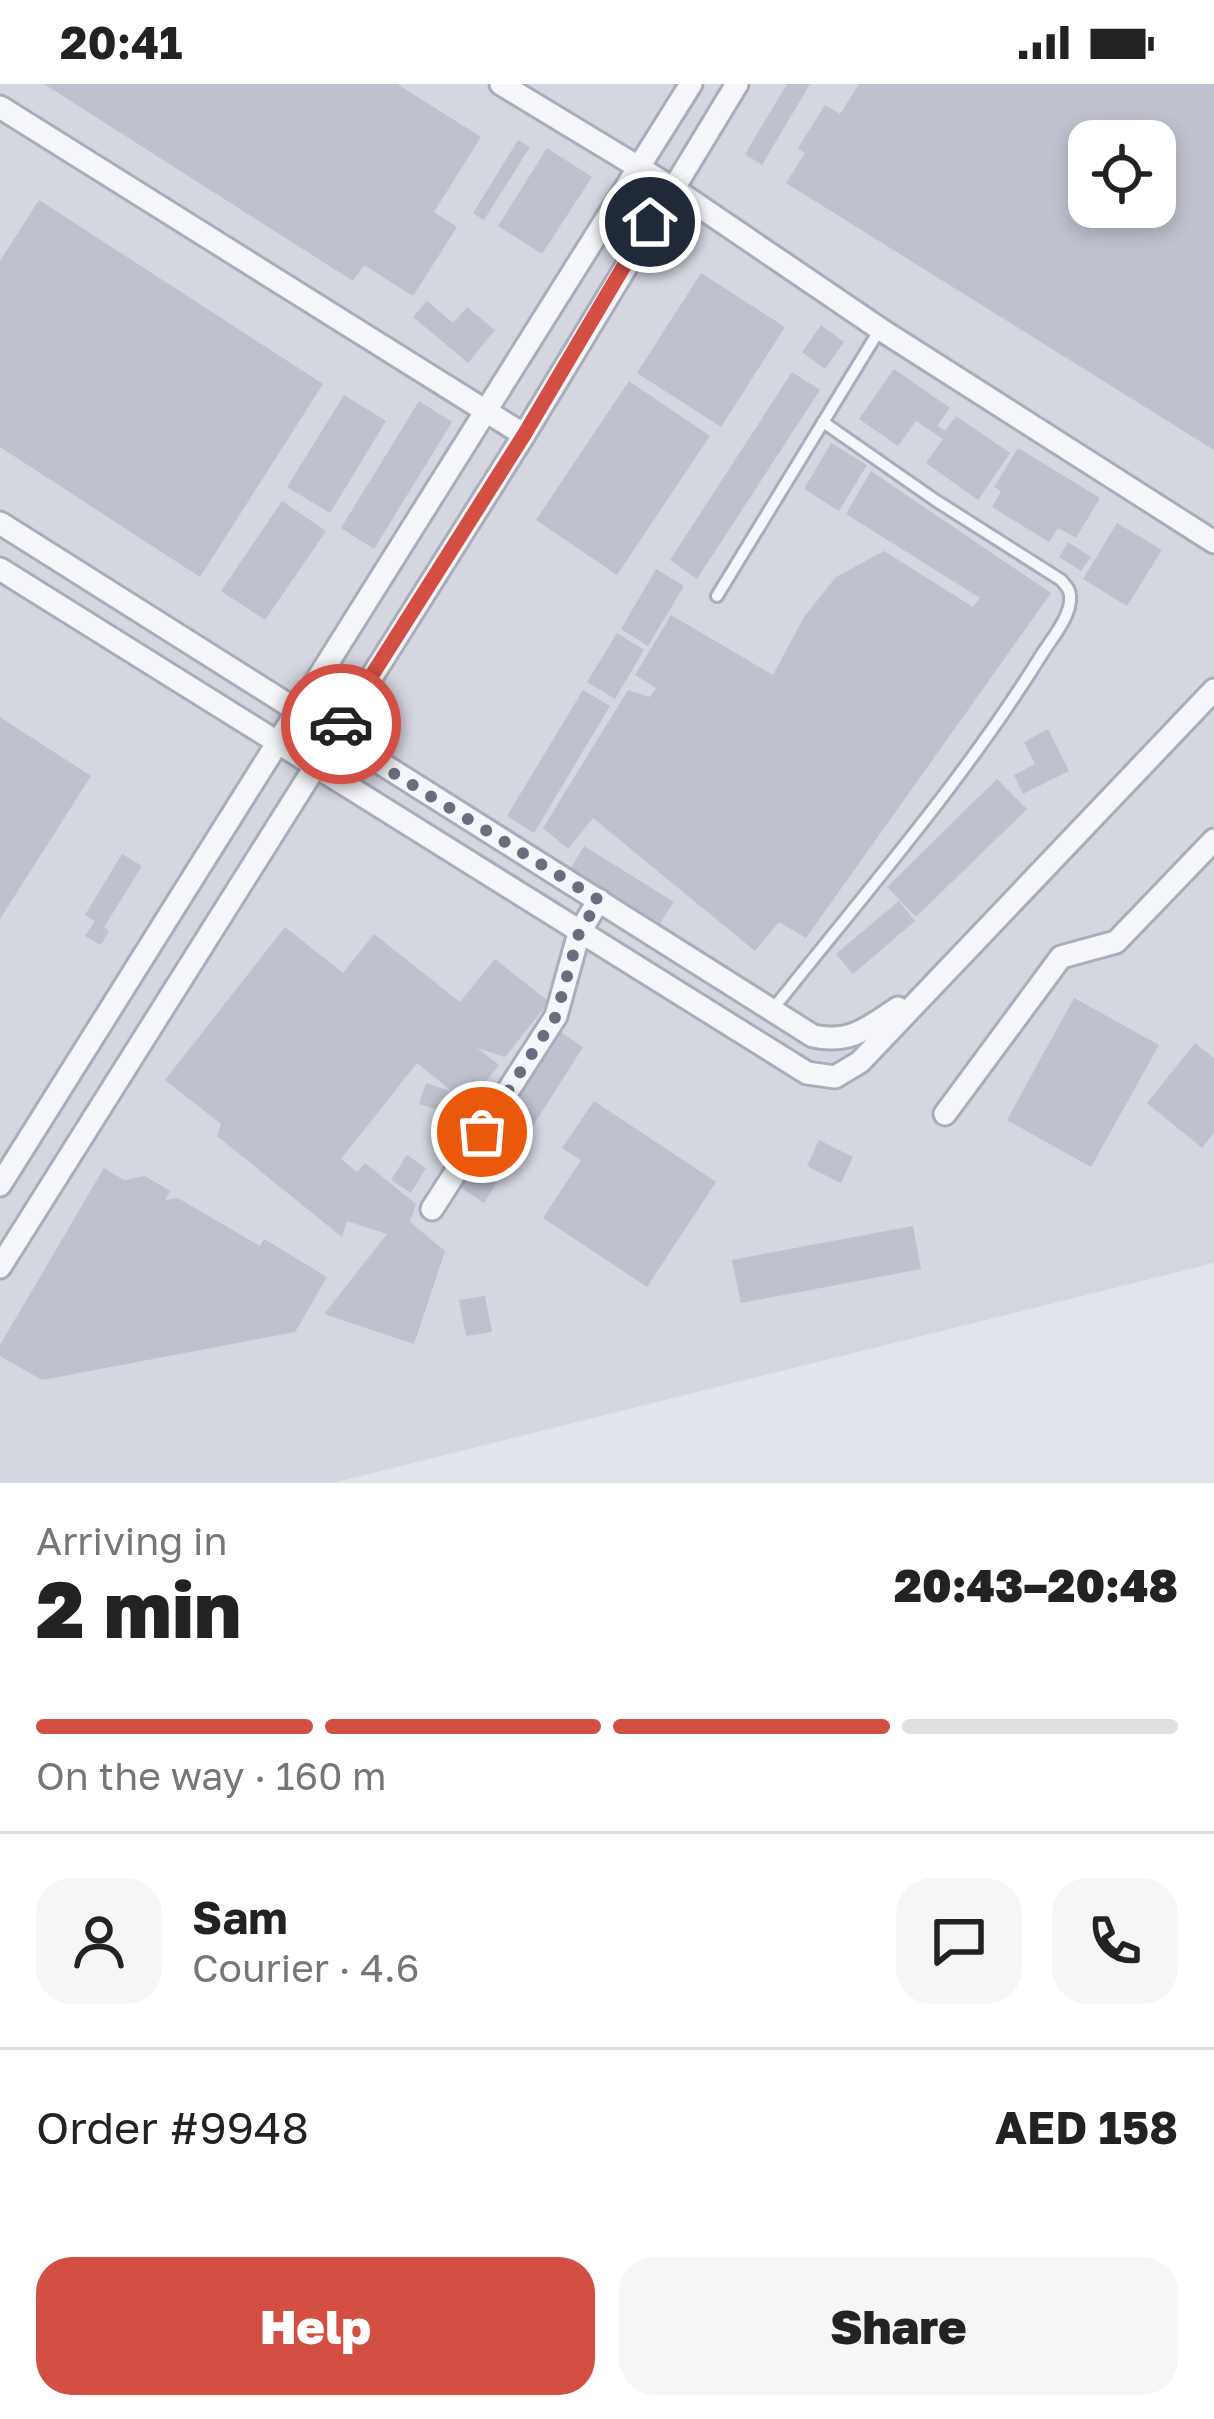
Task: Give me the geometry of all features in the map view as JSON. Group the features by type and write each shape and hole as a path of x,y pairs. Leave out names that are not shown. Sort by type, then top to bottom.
{"street":[{"path":"501,84 671,187 880,329 1214,542"},
{"path":"0,1185 691,84"},
{"path":"0,1267 524,435 737,84"},
{"path":"0,107 524,435"},
{"path":"0,523 813,1036 835,1041 853,1038 928,988"},
{"path":"0,569 807,1073 835,1077 860,1063 1214,690"},
{"path":"221,833 257,858"},
{"path":"945,1114 1061,957 1115,941 1214,839"},
{"path":"432,1209 556,1016 579,933 599,900"},
{"path":"67,1080 104,1100"}],"lane":[{"path":"717,596 880,329"},
{"path":"773,1009 959,776 1024,684 1065,617 1070,598 1061,580 823,422"}],"shaded area":[{"path":"0,84 1214,84 1214,1263 333,1483 0,1483"}],"building":[{"path":"44,84 397,84 481,137 434,212 457,227 413,296 364,265 353,281"},
{"path":"787,84 810,84 762,165 745,154"},
{"path":"859,84 1214,84 1214,450 786,183 805,153 798,148 825,105 840,114"},
{"path":"518,140 530,147 484,220 473,213"},
{"path":"547,148 592,177 542,254 498,226"},
{"path":"39,200 323,384 200,577 0,447 0,261"},
{"path":"701,273 785,327 721,427 637,373"},
{"path":"427,301 453,323 467,307 495,330 468,363 413,317"},
{"path":"821,325 844,342 825,369 802,352"},
{"path":"894,369 950,408 937,426 945,431 956,416 1010,453 978,500 926,463 943,439 916,421 898,446 859,419"},
{"path":"792,372 820,390 697,579 670,560"},
{"path":"629,381 710,436 617,575 536,520"},
{"path":"344,395 386,421 330,513 287,487"},
{"path":"419,401 452,422 374,549 341,528"},
{"path":"831,443 867,465 839,511 804,489"},
{"path":"1018,448 1100,498 1076,538 1058,528 1049,542 992,507 1001,491 994,487"},
{"path":"871,471 1051,593 806,938 779,922 755,951 593,818 568,849 543,828 628,690 650,697 656,688 635,675 671,615 773,675 804,617 836,577 884,551 973,607 980,598 846,514"},
{"path":"282,501 326,531 265,620 221,591"},
{"path":"1117,523 1162,550 1127,606 1083,579"},
{"path":"1068,542 1091,557 1081,571 1059,557"},
{"path":"656,569 684,586 648,646 621,629"},
{"path":"617,633 644,650 615,699 587,682"},
{"path":"583,690 610,706 534,833 507,816"},
{"path":"0,717 91,776 0,919"},
{"path":"1048,729 1069,771 1023,794 1014,775 1035,764 1024,742"},
{"path":"997,779 1027,809 916,917 887,887"},
{"path":"584,846 674,902 660,923 571,868"},
{"path":"122,854 142,866 104,927 109,931 101,945 85,936 95,921 85,915"},
{"path":"899,901 915,921 853,974 836,954"},
{"path":"285,927 343,973 374,934 460,1002 495,959 549,1002 505,1057 477,1048 499,1065 469,1102 447,1095 436,1109 419,1104 426,1083 453,1092 417,1063 341,1159 357,1172 365,1163 416,1204 410,1222 445,1251 414,1344 324,1314 387,1234 347,1221 342,1237 217,1136 221,1124 165,1080"},
{"path":"1074,998 1159,1045 1091,1167 1007,1120"},
{"path":"559,1031 583,1047 484,1203 460,1187"},
{"path":"1195,1043 1214,1058 1214,1133 1202,1148 1147,1103"},
{"path":"594,1101 716,1182 647,1287 543,1218 581,1160 562,1148"},
{"path":"819,1140 853,1157 841,1183 807,1166"},
{"path":"407,1155 426,1168 411,1193 391,1180"},
{"path":"104,1168 124,1180 145,1176 170,1191 165,1200 178,1198 260,1246 264,1239 327,1277 295,1332 42,1380 0,1356 0,1345"},
{"path":"913,1226 921,1269 741,1303 732,1260"},
{"path":"485,1296 492,1332 466,1336 459,1300"}],"way so far":[{"path":"341,724 333,736 599,900 579,933 556,1016 482,1132"}],"route":[{"path":"341,724 524,435 650,222"}]}
